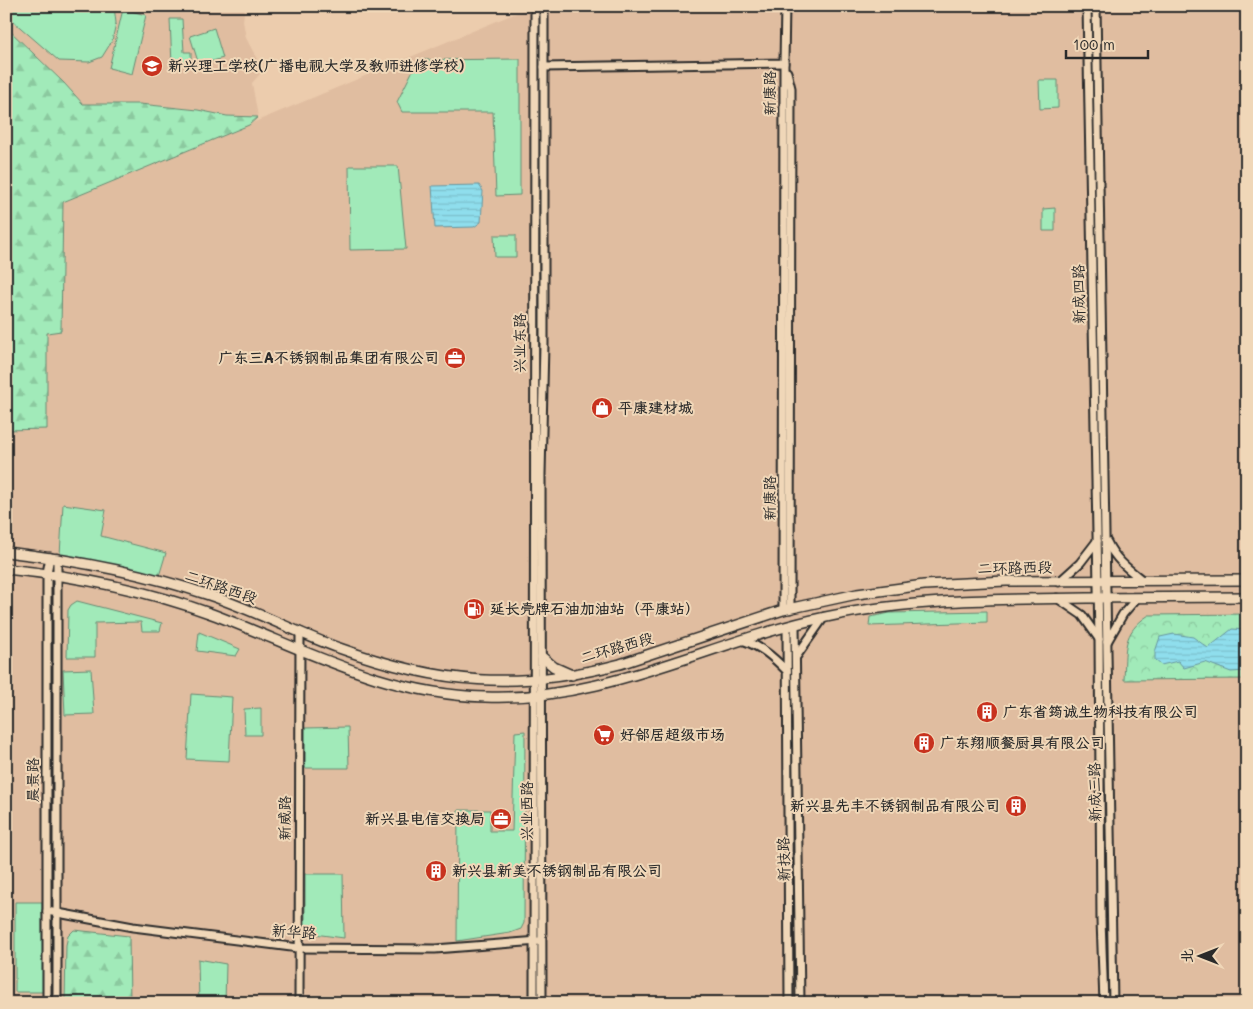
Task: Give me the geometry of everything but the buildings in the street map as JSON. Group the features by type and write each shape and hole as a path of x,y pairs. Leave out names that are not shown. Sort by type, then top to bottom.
{"main road":[{"name":"二环路西段","path":"6,552 53,558 135,574 250,610 339,648 401,668 468,680 537,680 573,675 620,664 786,610 857,594 924,584 1006,581 1247,580"},
{"name":"二环路西段","path":"6,568 110,584 161,598 227,620 353,672 421,690 486,698 537,697 597,686 637,675 741,640 824,617 929,603 1057,598 1247,597"},
{"path":"542,657 554,667 573,675"}],"street":[{"name":"兴业东路","path":"534,6 537,680"},
{"name":"兴业东路","path":"537,680 542,657 544,6"},
{"name":"新康路","path":"784,6 784,63 791,88 786,610"},
{"name":"新成四路","path":"1087,6 1097,540 1102,581"},
{"name":"新成四路","path":"1096,6 1106,539 1102,581"},
{"path":"544,67 784,63"},
{"path":"1106,539 1112,552 1121,564 1142,580"},
{"path":"1059,582 1080,564 1097,540"},
{"name":"晨景路","path":"47,1003 47,573 53,558"},
{"name":"晨景路","path":"53,558 57,575 57,1003"},
{"name":"新成三路","path":"1102,581 1113,1003"},
{"path":"1057,598 1082,615 1103,641 1137,598"},
{"path":"796,657 824,617"},
{"name":"新技路","path":"791,626 796,657 800,1003"},
{"name":"新技路","path":"789,1003 787,671 791,626"},
{"name":"新威路","path":"299,1003 300,632"},
{"path":"741,640 771,654 787,671"},
{"name":"新成三路","path":"1103,641 1101,920 1104,1003"},
{"name":"兴业西路","path":"537,680 538,941 542,1003"},
{"name":"新华路","path":"47,911 161,931 299,948 435,949 538,941"},
{"name":"兴业西路","path":"534,1003 538,941"}],"shaded area":[{"name":"新兴理工学校(广播电视大学及教师进修学校)","path":"6,6 245,6 243,21 246,38 257,59 260,74 252,83 258,117 227,116 198,110 140,104 83,104 6,27"},
{"path":"533,6 1247,6 1247,1003 6,1003 6,333 61,330 63,202"}],"green space":[{"path":"6,6 114,6 116,23 112,41 102,57 89,62 59,61 6,15"},
{"path":"123,9 146,15 132,74 109,68"},
{"path":"170,19 182,19 184,52 191,52 191,64 172,65"},
{"path":"6,27 83,104 140,104 198,110 227,116 258,117 249,125 63,202 61,331 47,333 47,429 6,430"},
{"path":"214,28 223,58 199,65 190,36"},
{"path":"520,59 520,195 496,196 493,112 402,112 397,102 418,60"},
{"path":"1039,80 1058,80 1058,108 1040,109"},
{"path":"349,166 398,166 406,249 350,250"},
{"path":"1055,208 1055,231 1043,231 1043,209"},
{"path":"494,235 516,235 516,257 495,257"},
{"path":"63,504 106,510 101,536 166,553 159,576 60,555"},
{"path":"77,601 162,623 160,631 142,631 141,622 95,623 95,657 67,657 68,610"},
{"path":"987,611 987,622 869,626 870,617 890,613"},
{"path":"1247,614 1247,679 1124,680 1125,651 1129,636 1140,622 1149,615"},
{"path":"199,632 240,649 236,656 197,651"},
{"path":"91,669 94,714 65,715 63,670"},
{"path":"191,694 232,697 229,761 187,759"},
{"path":"261,708 261,735 245,735 244,709"},
{"path":"348,727 349,768 305,768 305,728"},
{"path":"525,731 524,923 521,929 510,933 457,941 458,810 490,810 490,831 512,831 515,732"},
{"path":"305,874 343,874 344,938 307,933 305,927"},
{"path":"15,902 42,902 43,992 15,992"},
{"path":"74,930 129,936 130,1003 65,1002 66,945 68,936"},
{"path":"198,959 226,964 225,1003 199,1003"}],"water":[{"path":"479,185 483,191 481,222 474,227 435,228 432,186"},
{"path":"1232,629 1247,630 1247,670 1245,671 1231,672 1205,662 1184,668 1178,661 1161,665 1155,660 1155,652 1160,637 1174,634 1193,637 1208,648"}],"place":[{"name":"新兴理工学校(广播电视大学及教师进修学校)","path":"152,66"},
{"name":"广东三A不锈钢制品集团有限公司","path":"455,358"},
{"name":"平康建材城","path":"602,408"},
{"name":"延长壳牌石油加油站（平康站）","path":"474,609"},
{"name":"广东省筠诚生物科技有限公司","path":"987,712"},
{"name":"好邻居超级市场","path":"604,735"},
{"name":"广东翔顺餐厨具有限公司","path":"924,743"},
{"name":"新兴县先丰不锈钢制品有限公司","path":"1016,806"},
{"name":"新兴县电信交换局","path":"501,819"},
{"name":"新兴县新美不锈钢制品有限公司","path":"436,871"}]}
